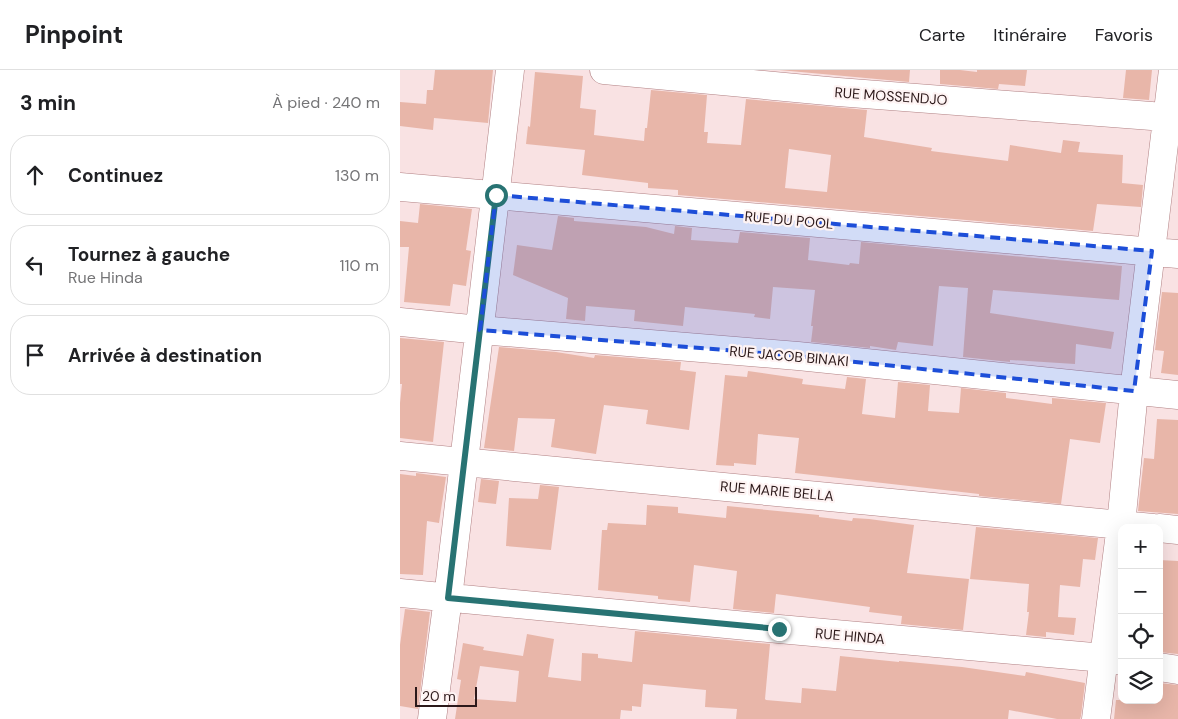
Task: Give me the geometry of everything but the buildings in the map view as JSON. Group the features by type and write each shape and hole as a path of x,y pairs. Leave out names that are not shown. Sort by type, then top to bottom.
{"street":[{"path":"432,719 510,70"},
{"name":"RUE MOSSENDJO","path":"604,70 838,92 1173,117"},
{"path":"1121,524 1134,391 1165,253 1173,117 1173,70"},
{"name":"RUE DU POOL","path":"400,187 1165,253"},
{"name":"RUE JACOB BINAKI","path":"400,322 798,356 1178,395"},
{"name":"RUE MARIE BELLA","path":"400,456 1118,525"},
{"path":"1163,528 1178,530"},
{"path":"1096,719 1113,659 1118,569"},
{"name":"RUE HINDA","path":"400,593 1113,659"},
{"path":"1163,668 1178,670"}],"highlighted area":[{"path":"496,195 1152,251 1134,391 798,356 480,330"}],"route":[{"path":"496,195 448,598 779,629"}]}
